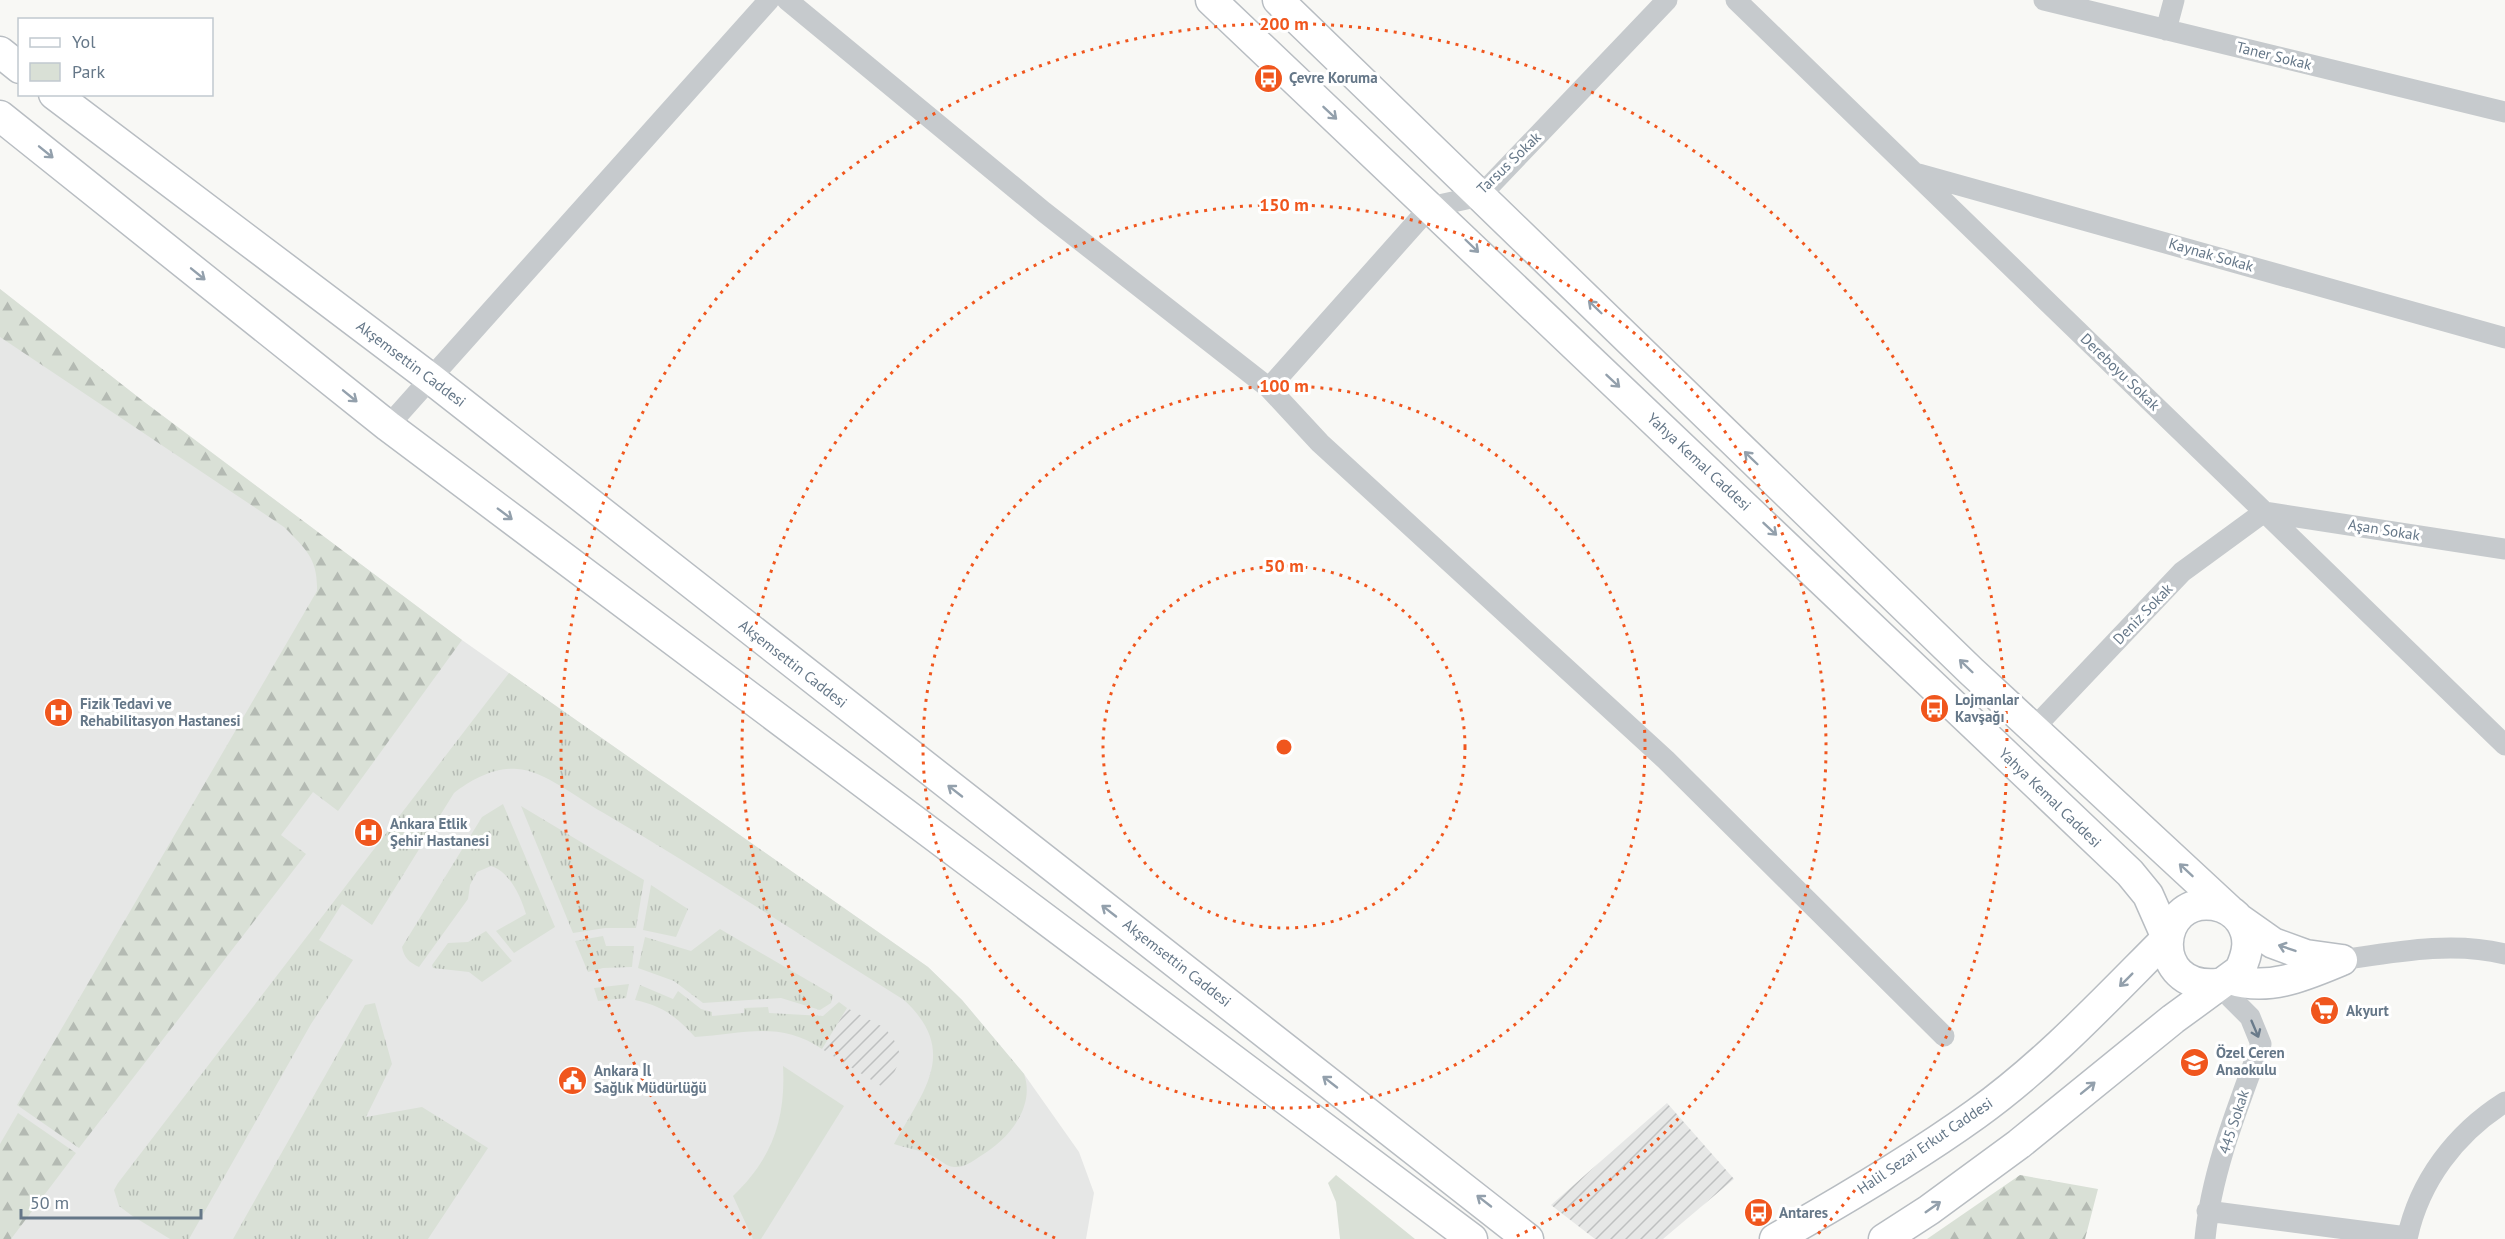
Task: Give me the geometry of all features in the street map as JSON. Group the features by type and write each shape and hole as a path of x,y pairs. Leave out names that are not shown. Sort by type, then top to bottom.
{"main road":[{"name":"Yahya Kemal Caddesi","path":"1211,0 2130,873 2148,895 2167,939"},
{"path":"1278,0 2033,729 2234,915 2273,943 2306,955 2342,960"},
{"path":"0,52 18,66"},
{"name":"Akşemsettin Caddesi","path":"57,96 430,378 1528,1239"},
{"path":"0,116 388,426 1472,1239"},
{"name":"Halil Sezai Erkut Caddesi","path":"1775,1239 1875,1182 1978,1113 2057,1048 2167,939 2171,926 2191,908 2203,904 2234,915"},
{"path":"1884,1239 1929,1210 2019,1144 2240,970 2246,957 2246,931 2234,915"},
{"path":"2167,939 2169,958 2180,975 2191,982 2204,985 2223,982 2256,985 2296,978 2342,960"}],"street":[{"path":"388,426 769,0"},
{"path":"787,0 1044,212 1269,388 1320,443 1666,760 1944,1036"},
{"name":"Tarsus Sokak","path":"1430,207 1480,196 1667,0"},
{"name":"Dereboyu Sokak","path":"1736,0 2505,745"},
{"name":"Taner Sokak","path":"2044,0 2505,112"},
{"path":"2166,30 2174,0"},
{"name":"Kaynak Sokak","path":"1916,173 2505,338"},
{"path":"1269,388 1430,207"},
{"name":"Aşan Sokak","path":"2264,512 2505,549"},
{"name":"Deniz Sokak","path":"2033,729 2182,572 2264,512"},
{"path":"2342,960 2415,950 2478,948 2505,954"},
{"name":"445 Sokak","path":"2205,1239 2207,1211 2238,1108 2261,1044 2250,1017 2231,998 2223,982"},
{"path":"2207,1211 2407,1238 2418,1203 2443,1157 2478,1119 2505,1102"}],"shaded area":[{"name":"Ankara Etlik Şehir Hastanesi","path":"0,289 143,401 462,640 928,967 962,1000 1024,1074 1079,1152 1094,1193 1086,1239 0,1239"},
{"path":"847,1008 885,1028 894,1040 900,1054 898,1064 894,1073 881,1086 822,1049"},
{"path":"1667,1103 1734,1179 1663,1239 1595,1239 1551,1205"}],"green space":[{"path":"0,289 143,401 462,640 338,811 313,792 281,835 306,854 79,1148 17,1105 317,591 317,580 309,555 284,527 0,337"},
{"path":"509,673 928,967 962,1000 1024,1074 1027,1087 1026,1099 1009,1133 970,1163 957,1167 924,1153 894,1144 925,1089 931,1072 933,1054 930,1037 921,1019 904,1000 561,786 538,774 508,769 483,775 454,793 372,925 342,904 319,940 353,960 311,1024 189,1239 170,1239 119,1206 114,1190 118,1183"},
{"path":"503,804 555,927 514,953 496,931 526,914 518,893 509,879 491,866 477,872 470,885 468,899 419,967 415,965 406,957 402,947 482,817"},
{"path":"521,806 644,880 636,928 605,928 573,933"},
{"path":"651,885 688,909 676,937 643,930"},
{"path":"720,929 833,995 831,1003 820,1010 781,998 703,1003 674,981 638,968 645,937 691,951"},
{"path":"486,931 512,961 482,982 469,972 433,968 432,965 448,943 468,942"},
{"path":"603,936 606,946 634,946 632,967 603,968 588,972 575,941"},
{"path":"629,984 626,998 598,1001 594,988"},
{"path":"640,985 673,999 678,991 701,1009 712,1012 712,1016 744,1013 744,1008 768,1007 769,1013 823,1016 839,1002 847,1008 822,1049 791,1034 776,1032 760,1031 695,1037 669,1013 654,1005 635,1000"},
{"path":"375,1003 392,1064 366,1117 422,1107 488,1148 428,1239 233,1239 365,1005"},
{"path":"783,1066 844,1106 761,1239 753,1239 733,1196 758,1168 774,1137 782,1103"},
{"path":"18,1113 76,1153 11,1239 0,1239 0,1144"},
{"path":"1336,1175 1415,1239 1340,1239 1336,1202 1328,1183"},
{"path":"2020,1175 2098,1189 2085,1239 1927,1239"}],"place":[{"name":"Çevre Koruma","path":"1268,78"},
{"name":"Lojmanlar Kavşağı","path":"1934,709"},
{"name":"Fizik Tedavi ve Rehabilitasyon Hastanesi","path":"59,713"},
{"name":"Ankara Etlik Şehir Hastanesi","path":"369,833"},
{"name":"Akyurt","path":"2325,1011"},
{"name":"Özel Ceren Anaokulu","path":"2195,1062"},
{"name":"Ankara İl Sağlık Müdürlüğü","path":"573,1080"},
{"name":"Antares","path":"1758,1213"}]}
